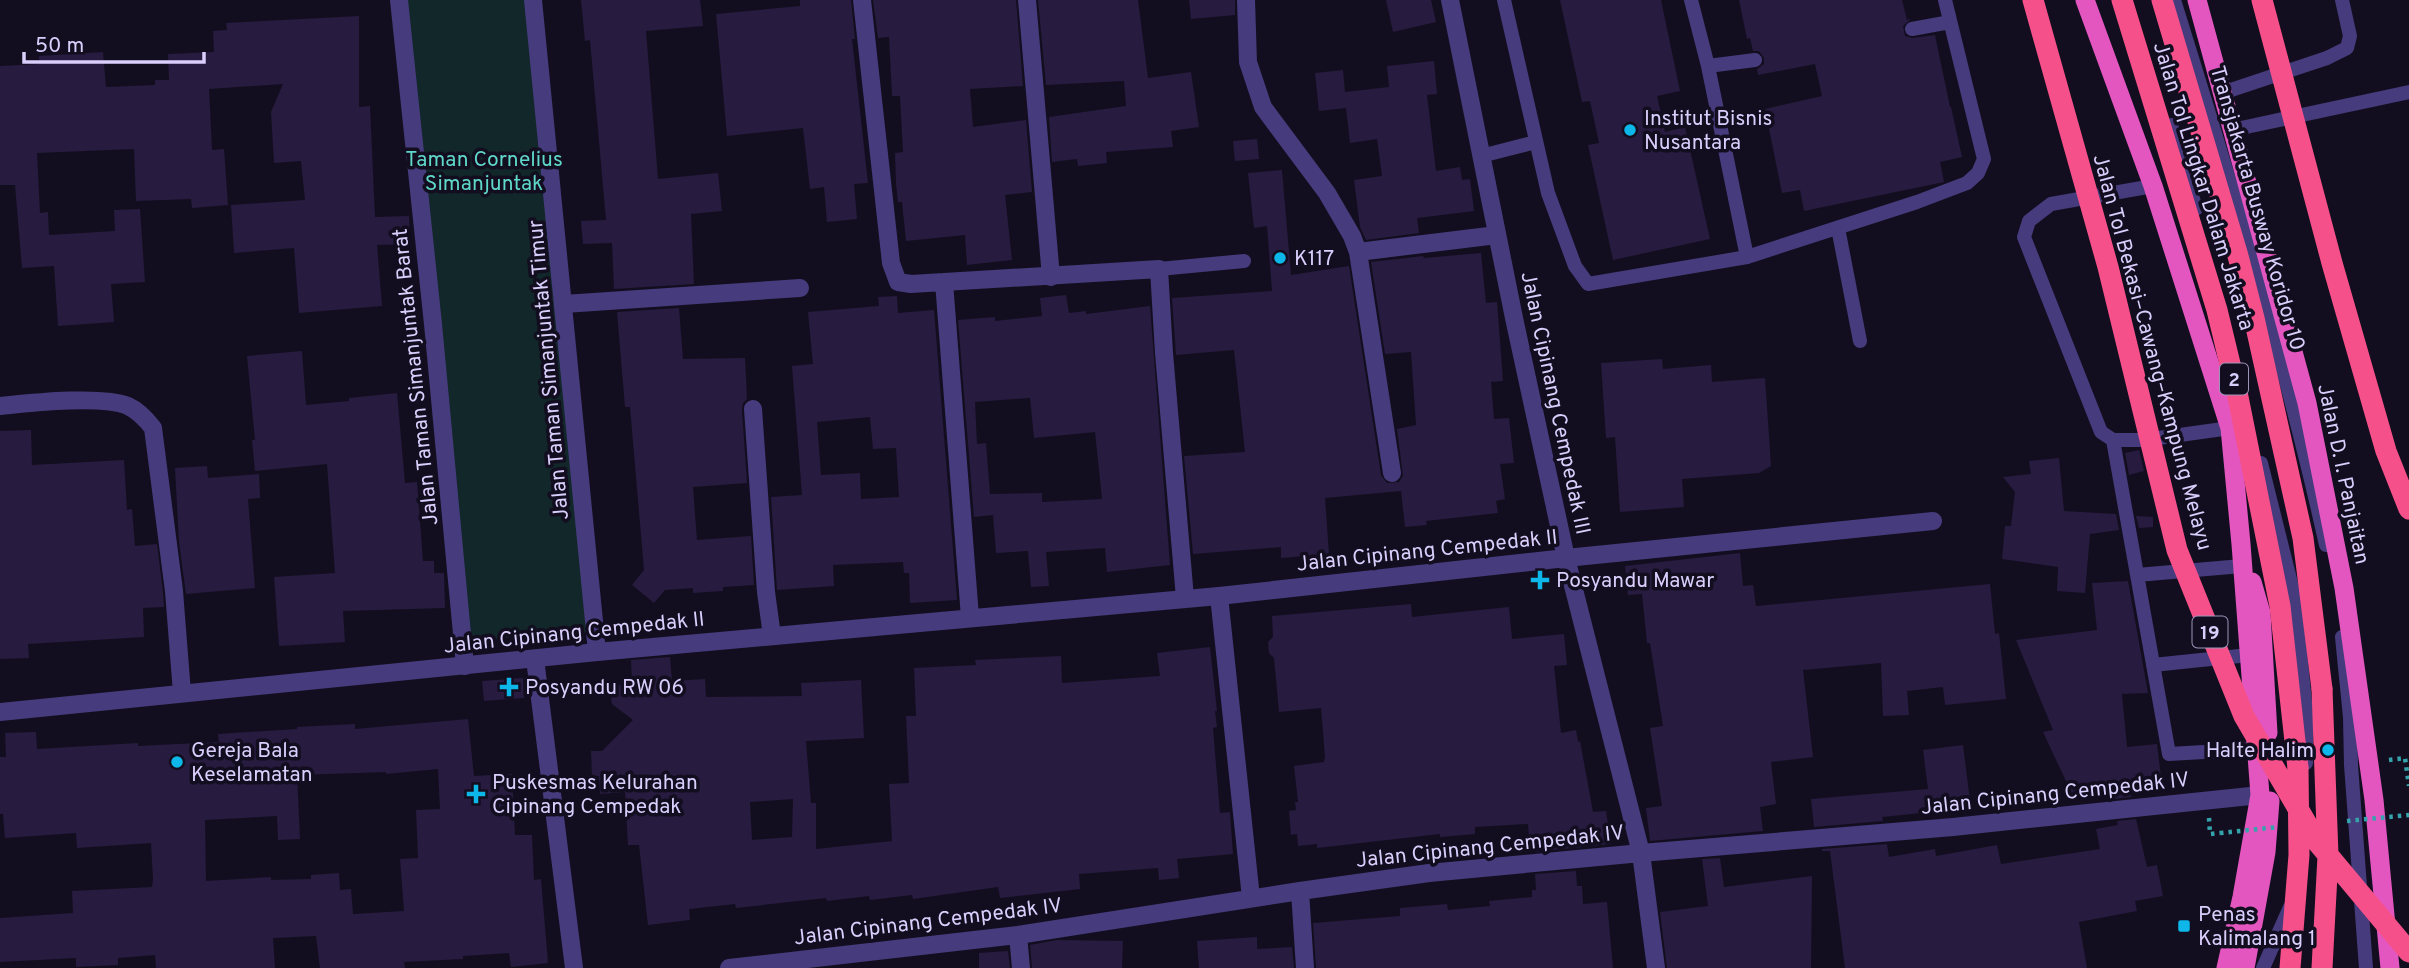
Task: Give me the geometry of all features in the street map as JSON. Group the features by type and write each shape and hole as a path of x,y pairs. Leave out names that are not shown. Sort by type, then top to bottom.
{"highway":[{"name":"Jalan Tol Bekasi–Cawang–Kampung Melayu","path":"2033,0 2108,267 2177,550 2244,716 2318,843 2409,952"},
{"path":"2085,0 2153,186 2230,428 2260,795 2226,968"},
{"name":"Jalan Tol Lingkar Dalam Jakarta","path":"2122,0 2217,310 2238,397 2280,606 2298,768 2299,855 2290,968"},
{"name":"Jalan Tol Lingkar Dalam Jakarta","path":"2162,0 2238,256 2303,538 2322,689 2328,856 2322,968"},
{"name":"Jalan D. I. Panjaitan","path":"2197,0 2307,403 2344,587 2374,800 2390,968"},
{"path":"2262,0 2382,438 2409,509"},
{"path":"2241,544 2261,612 2271,794 2266,852 2245,968"}],"street":[{"name":"Jalan Taman Simanjuntak Barat","path":"399,0 465,666"},
{"name":"Jalan Taman Simanjuntak Timur","path":"533,0 597,652"},
{"path":"862,0 893,273 898,282 911,284 1160,269 1164,353 1185,598"},
{"path":"1027,0 1051,277"},
{"path":"1246,0 1248,62 1262,107 1327,194 1358,251 1392,474"},
{"name":"Jalan Cipinang Cempedak III","path":"1450,0 1566,558 1641,853 1656,968"},
{"path":"1358,251 1497,235"},
{"path":"944,282 970,617"},
{"path":"564,304 800,288"},
{"path":"0,406 86,401 127,406 144,417 153,428 174,591 183,693"},
{"path":"753,409 766,592 772,636"},
{"name":"Jalan Cipinang Cempedak II","path":"0,712 597,652 1219,596 1933,521"},
{"path":"1219,596 1251,898"},
{"path":"535,659 573,968"},
{"name":"Jalan Cipinang Cempedak IV","path":"729,968 1018,935 1429,873 1953,827 2260,795"},
{"path":"1300,891 1304,968"},
{"path":"1018,935 1021,968"}],"lane":[{"path":"1504,0 1552,205 1575,266 1588,284 1747,257 1967,183 1979,173 1984,159 1945,0"},
{"path":"1691,0 1708,66 1747,257"},
{"path":"2131,0 2192,191 2295,599 2306,713 2305,851 2289,910 2263,968"},
{"name":"Transjakarta Busway Koridor 10","path":"2174,0 2231,182 2297,422 2338,600 2350,717 2366,968"},
{"path":"2222,93 2327,58 2347,48 2350,36 2342,0"},
{"path":"1912,29 1950,22"},
{"path":"1708,66 1755,60"},
{"path":"2232,130 2409,92"},
{"path":"1481,156 1536,142"},
{"path":"2153,186 2051,204 2029,221 2024,237 2101,432 2113,440 2144,440 2230,428"},
{"path":"1838,228 1860,341"},
{"path":"1160,269 1244,261"},
{"path":"2113,440 2169,754 2256,749"},
{"path":"2137,575 2242,566"},
{"path":"2153,665 2249,655"}],"path":[{"path":"2405,758 2409,786"},
{"path":"2210,834 2220,833"}],"green space":[{"name":"Taman Cornelius Simanjuntak","path":"405,0 529,0 589,632 466,641"}],"building":[{"path":"581,0 700,0 703,26 646,31 658,179 718,173 722,211 691,214 694,284 614,289 612,243 583,244 581,221 606,220 590,40 585,41"},
{"path":"800,0 851,0 855,39 852,39 868,183 854,184 857,219 827,222 824,187 810,189 803,128 727,136 716,14 800,6"},
{"path":"873,0 1016,0 1023,86 970,89 973,127 1026,120 1032,192 1005,195 1012,260 967,265 965,235 906,241 902,202 898,202 896,184 895,153 903,152 900,96 892,96 889,37 878,38"},
{"path":"1038,0 1138,0 1148,78 1191,72 1199,127 1171,131 1173,147 1106,152 1107,163 1078,166 1077,159 1052,162 1049,117 1126,106 1124,81 1046,85"},
{"path":"1189,0 1235,0 1235,15 1191,19"},
{"path":"1386,0 1431,0 1436,22 1393,32"},
{"name":"Institut Bisnis Nusantara","path":"1560,0 1661,0 1680,91 1657,96 1665,132 1685,127 1710,239 1613,260 1588,145 1599,143 1590,101 1582,102"},
{"path":"1739,0 1902,0 1907,20 1910,19 1903,26 1905,36 1913,38 1935,35 1962,157 1940,162 1944,182 1804,211 1800,190 1782,193 1765,109 1822,96 1815,64 1758,75 1757,69 1764,64 1764,58 1759,51 1753,51 1750,38 1747,39"},
{"path":"359,16 359,107 370,106 375,217 409,216 410,244 377,245 382,306 299,313 294,248 234,253 231,205 305,200 301,161 274,163 271,112 283,84 209,89 212,150 224,149 228,205 192,208 191,199 136,201 134,149 37,153 40,213 48,212 49,235 115,231 114,210 140,209 145,282 111,284 114,322 58,326 54,266 22,268 15,185 0,185 0,66 39,64 39,56 103,52 106,87 155,85 155,80 169,80 168,54 214,52 213,31 227,30 226,23"},
{"path":"1434,61 1437,94 1427,95 1436,171 1460,167 1462,180 1470,179 1474,211 1417,218 1419,233 1366,240 1360,227 1354,180 1382,176 1377,139 1350,143 1346,108 1319,111 1315,73 1343,70 1345,92 1389,87 1387,66"},
{"path":"1257,139 1259,159 1235,161 1233,141"},
{"path":"1282,170 1291,275 1349,266 1381,475 1387,483 1399,482 1403,476 1397,429 1416,425 1411,352 1385,354 1371,262 1481,253 1486,303 1497,302 1503,381 1491,382 1494,419 1509,418 1514,463 1500,464 1505,499 1496,501 1498,513 1426,521 1427,525 1405,527 1401,491 1325,498 1329,554 1281,558 1281,547 1193,554 1184,456 1245,452 1234,350 1176,355 1172,298 1272,291 1267,226 1254,228 1248,173"},
{"path":"1066,295 1069,313 1086,311 1086,314 1150,306 1170,565 1107,572 1105,548 1046,552 1049,586 1031,587 1028,551 996,553 993,515 974,517 958,320 995,317 995,321 1042,316 1040,298","holes":["1030,398 1034,438 1095,432 1102,499 1042,502 1042,493 990,494 986,443 977,444 975,402"]},
{"path":"897,296 898,313 934,310 957,600 910,603 909,573 904,573 903,562 833,565 834,586 777,590 771,497 802,495 792,366 813,364 808,312 879,306 878,297","holes":["870,417 873,449 896,448 899,497 861,499 860,473 821,475 817,422"]},
{"path":"679,308 683,359 745,358 747,399 742,410 747,483 693,487 697,540 751,536 754,585 693,593 693,588 665,590 654,603 632,585 644,570 630,407 625,407 617,312"},
{"path":"302,351 306,405 397,393 405,483 417,482 423,561 434,561 434,573 444,573 445,608 343,611 345,642 279,646 274,577 335,573 327,464 255,471 252,440 255,440 247,356"},
{"path":"1662,359 1663,369 1711,365 1712,382 1765,378 1771,466 1759,473 1682,479 1684,507 1620,512 1615,437 1606,438 1601,363"},
{"path":"31,430 32,465 124,460 127,510 132,509 135,546 157,544 163,592 164,607 143,608 144,637 28,644 29,658 0,659 0,431"},
{"path":"2139,450 2144,471 2129,475 2125,453"},
{"path":"2059,458 2064,511 2116,514 2119,530 2090,534 2085,593 2057,591 2058,567 2002,559 2005,526 2011,526 2015,492 2003,477 2031,474 2029,461"},
{"path":"207,466 208,478 259,474 260,498 248,499 255,588 186,594 179,542 175,468"},
{"path":"2136,516 2153,517 2153,527 2139,528"},
{"path":"1740,553 1743,586 1753,585 1756,606 1990,584 1995,634 1999,633 2006,699 1945,705 1943,687 1907,691 1909,715 1883,716 1881,663 1803,670 1813,757 1771,762 1776,804 1760,807 1763,831 1650,841 1646,808 1662,806 1650,728 1663,726 1650,643 1647,643 1642,594 1628,595 1625,566"},
{"path":"2128,581 2148,693 2122,694 2127,747 2157,744 2162,785 2129,788 2131,797 2112,799 2110,788 2072,794 2043,732 2053,730 2016,640 2097,630 2092,583"},
{"path":"1411,604 1412,617 1509,607 1512,639 1564,634 1567,665 1554,666 1561,733 1576,730 1593,812 1606,811 1611,844 1533,852 1530,850 1528,824 1475,827 1475,834 1440,837 1440,834 1317,848 1317,844 1298,846 1297,834 1291,835 1289,811 1296,810 1295,802 1298,802 1294,766 1324,762 1321,708 1279,712 1274,658 1269,653 1268,642 1273,637 1272,616"},
{"path":"1210,647 1217,711 1217,727 1213,728 1220,813 1230,812 1233,854 1177,859 1179,878 1159,880 1158,868 1079,874 1080,889 1000,898 998,887 913,899 912,895 870,900 869,896 736,908 735,904 689,909 690,920 648,925 639,845 628,845 625,792 600,794 599,776 592,776 591,751 602,751 633,720 612,704 609,686 632,684 631,660 670,657 672,681 705,679 706,697 802,696 801,683 861,680 864,738 806,741 811,803 816,803 816,849 892,841 889,784 909,783 906,716 916,716 914,668 976,665 975,660 1061,656 1062,683 1160,676 1157,653","holes":["793,799 792,837 752,840 750,802"]},
{"path":"523,678 524,698 484,701 482,681"},
{"path":"468,719 474,776 512,774 515,835 532,835 534,880 541,879 548,963 511,967 509,953 404,962 405,968 320,968 316,936 273,938 275,968 156,968 155,955 118,958 118,965 76,967 76,958 0,962 0,918 73,913 72,891 152,887 153,879 151,843 77,848 76,833 5,838 3,814 0,814 0,757 6,757 5,733 36,732 37,749 138,743 138,746 219,742 218,734 297,727 355,724 355,729","holes":["438,769 440,809 416,810 418,858 400,859 404,911 353,914 351,889 340,890 339,873 311,875 311,879 271,880 271,877 206,881 205,820 277,816 278,840 300,839 297,775 386,774"]},
{"path":"1963,745 1970,801 1931,805 1931,812 1882,817 1883,821 1814,827 1811,799 1928,789 1923,750"},
{"path":"2136,819 2147,867 2157,865 2163,896 2135,901 2137,911 2079,922 2087,968 1845,968 1830,851 1822,849 1887,844 1889,857 1935,849 1936,856 1997,845 2001,864 2100,849 2096,829 2118,825 2117,821"},
{"path":"1720,858 1724,887 1812,876 1811,968 1667,968 1660,912 1708,906 1702,859"},
{"path":"1576,871 1577,886 1582,886 1583,904 1607,902 1613,968 1316,968 1313,923 1400,916 1400,908 1447,904 1448,910 1490,906 1489,901 1532,897 1532,890 1536,890 1535,874"},
{"path":"1257,937 1257,949 1292,947 1294,968 1199,968 1197,941"},
{"path":"1057,940 1123,941 1122,968 1032,968 1030,945"},
{"path":"1008,951 1010,968 979,968 979,953"}],"place":[{"name":"Institut Bisnis Nusantara","path":"1630,130"},
{"name":"K117","path":"1280,258"},
{"name":"Posyandu Mawar","path":"1540,580"},
{"name":"Posyandu RW 06","path":"509,687"},
{"name":"Halte Halim","path":"2328,750"},
{"name":"Gereja Bala Keselamatan","path":"177,762"},
{"name":"Puskesmas Kelurahan Cipinang Cempedak","path":"476,794"},
{"name":"Penas Kalimalang 1","path":"2184,926"}]}
